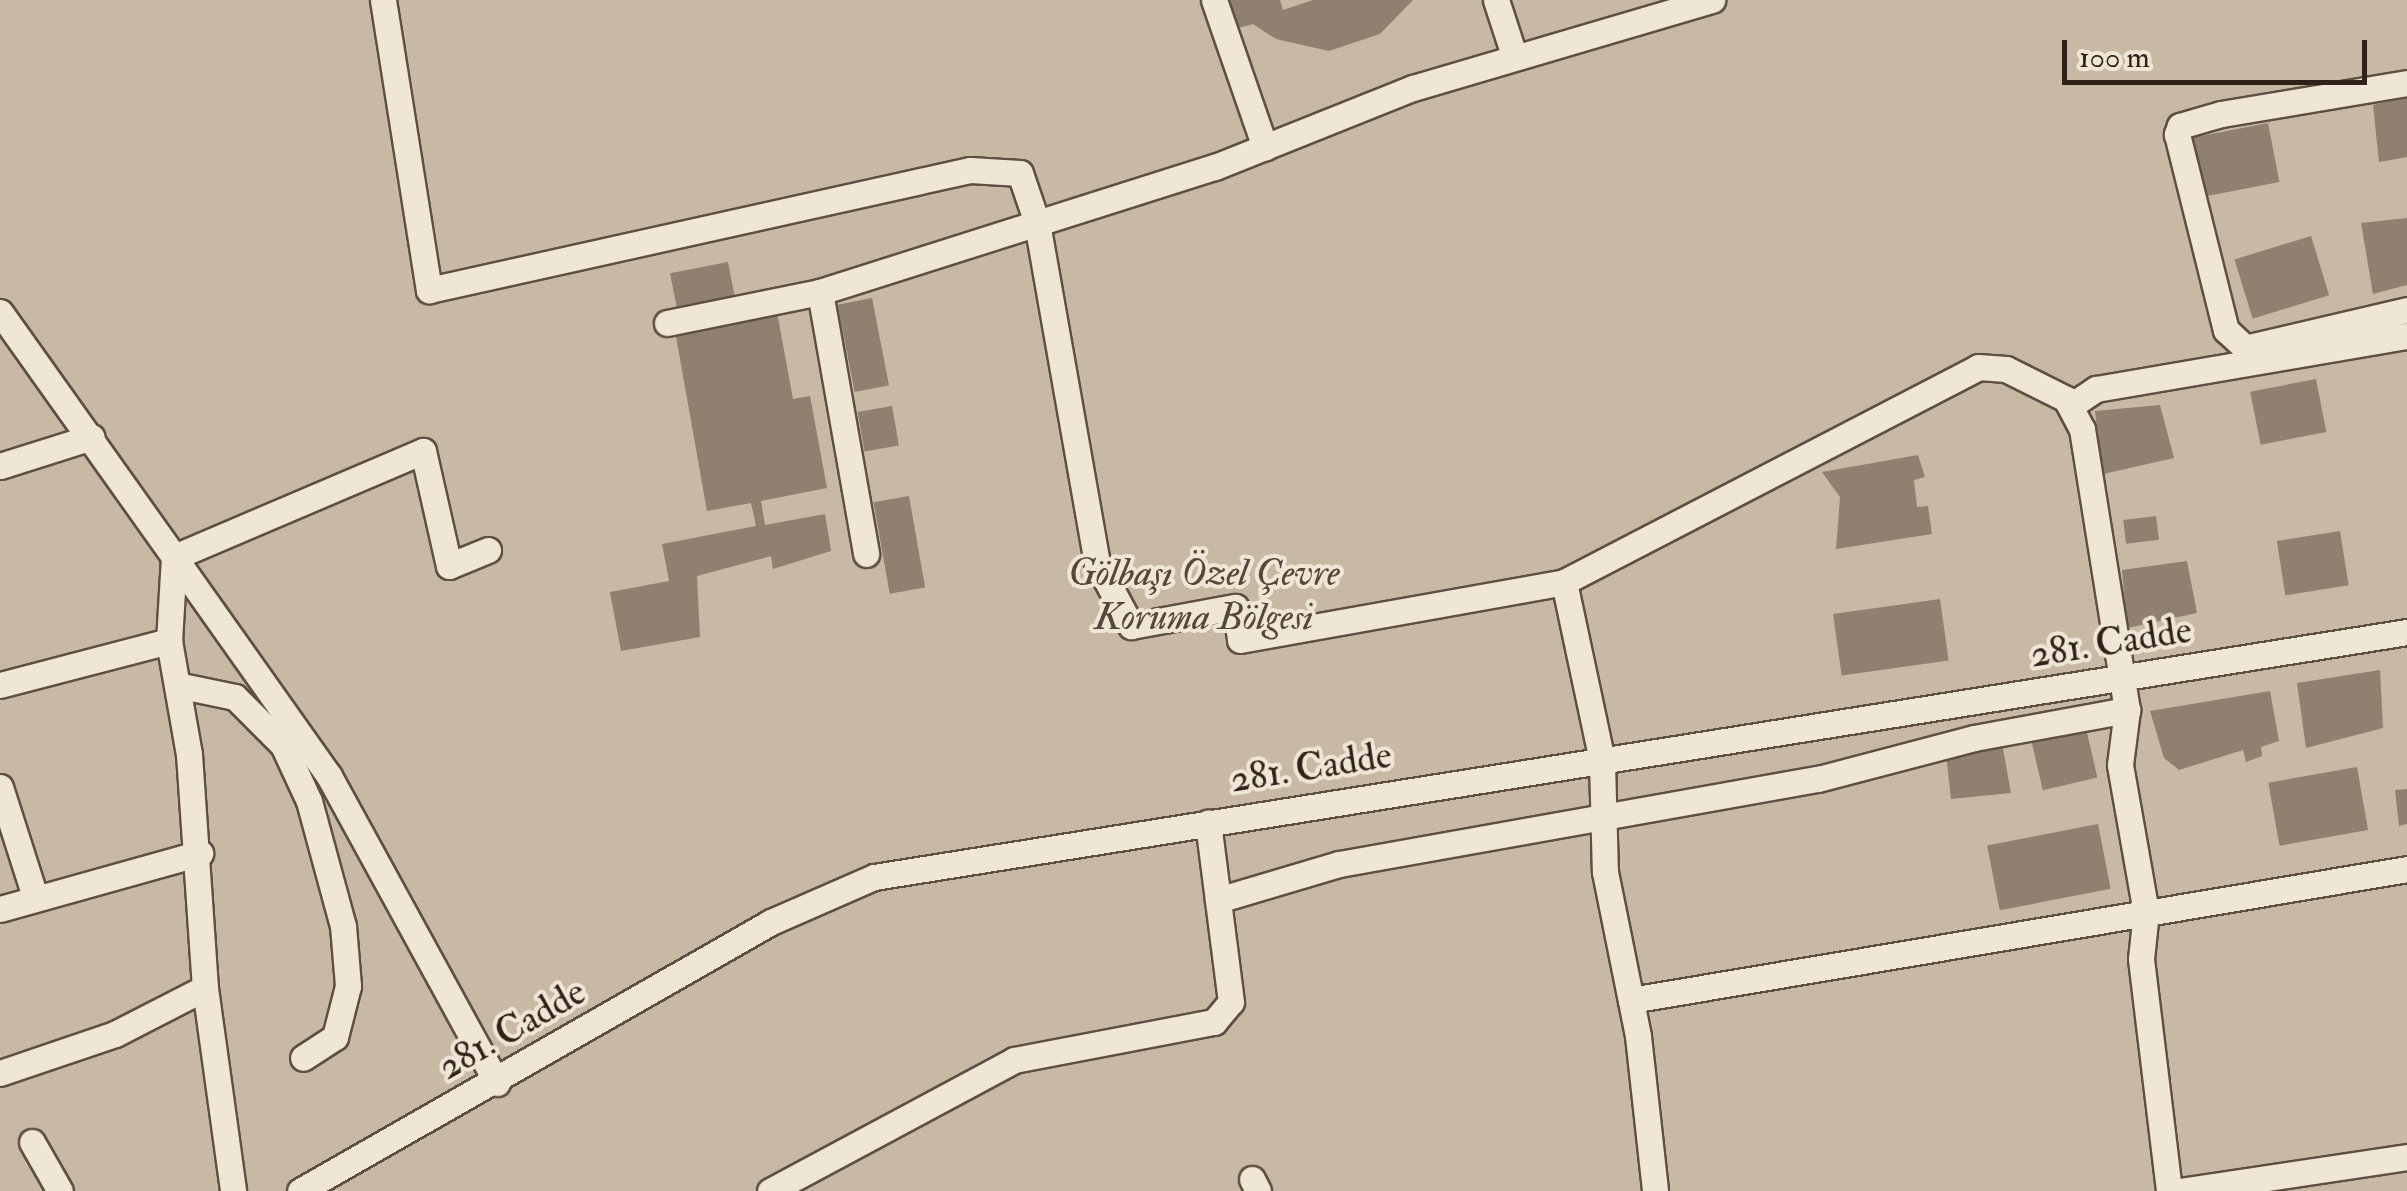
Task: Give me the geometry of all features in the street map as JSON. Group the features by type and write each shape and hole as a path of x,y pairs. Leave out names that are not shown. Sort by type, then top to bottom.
{"street":[{"path":"383,0 429,290 970,170 1020,172 1037,223 1096,563 1131,626 1235,607 1240,640 1564,582 1824,442 1978,367 2006,369 2072,405 2082,429 2127,710 2120,765 2146,912 2141,960 2169,1191"},
{"path":"1214,0 1265,147"},
{"path":"1496,0 1514,55"},
{"path":"667,323 820,292 1265,147 1514,55 1712,0"},
{"path":"2407,83 2221,114 2180,126 2177,134 2226,330 2245,348 2407,310"},
{"path":"820,292 866,554"},
{"path":"0,312 329,776 497,1083"},
{"path":"2072,405 2096,389 2407,336"},
{"path":"0,466 92,438"},
{"path":"174,558 423,451 449,566 488,550"},
{"path":"174,558 169,641 200,853 205,988 233,1191"},
{"path":"1564,582 1602,761 1606,872 1630,1000 1655,1191"},
{"name":"281. Cadde","path":"308,1189 837,889 948,862 2122,680 2407,632"},
{"path":"0,686 169,641"},
{"path":"177,685 234,697 283,745 309,801 343,926 348,986 335,1037 303,1058"},
{"path":"1218,900 1339,864 1818,780 1974,738 2127,710"},
{"path":"0,787 35,896"},
{"path":"770,1191 1014,1060 1214,1022 1231,1002 1208,822"},
{"path":"0,909 35,896 200,853"},
{"path":"1630,1000 2407,870"},
{"path":"0,1072 115,1034 205,988"},
{"path":"32,1142 60,1191"},
{"path":"2180,1191 2407,1157"}],"green space":[{"name":"Gölbaşı Özel Çevre Koruma Bölgesi","path":"0,0 2407,0 2407,1191 0,1191"}],"building":[{"path":"1230,0 1280,0 1283,10 1313,0 1413,0 1380,34 1329,51 1276,39 1253,24 1239,28"},
{"path":"2407,97 2407,157 2379,162 2373,105"},
{"path":"2268,123 2279,182 2197,198 2186,139"},
{"path":"2407,218 2407,285 2373,294 2361,223"},
{"path":"2311,236 2329,295 2253,319 2234,259"},
{"path":"728,262 735,297 677,309 670,273"},
{"path":"872,298 889,385 855,392 838,305"},
{"path":"777,312 793,399 810,396 827,488 761,501 765,525 825,514 831,551 773,569 771,556 697,576 700,637 621,651 610,592 669,581 662,544 756,526 751,503 707,511 675,331"},
{"path":"2316,379 2326,432 2261,445 2250,392"},
{"path":"2160,405 2174,458 2103,474 2095,411"},
{"path":"892,406 899,445 864,451 858,412"},
{"path":"1918,455 1925,477 1914,480 1917,507 1928,506 1932,534 1836,549 1840,497 1822,472"},
{"path":"909,496 925,588 890,594 874,502"},
{"path":"2156,516 2159,540 2126,544 2123,520"},
{"path":"2340,531 2349,585 2285,595 2277,541"},
{"path":"2187,561 2197,613 2127,628 2122,570"},
{"path":"1940,599 1949,660 1842,675 1833,614"},
{"path":"2380,670 2383,728 2306,748 2297,683"},
{"path":"2270,691 2279,741 2261,747 2262,756 2246,762 2243,750 2179,770 2164,758 2150,711"},
{"path":"2085,724 2097,778 2043,790 2030,737"},
{"path":"2002,743 2011,793 1951,799 1946,754"},
{"path":"2357,767 2368,830 2279,846 2268,783"},
{"path":"2407,789 2407,824 2399,826 2395,790"},
{"path":"2098,824 2111,889 2000,910 1987,846"}]}
